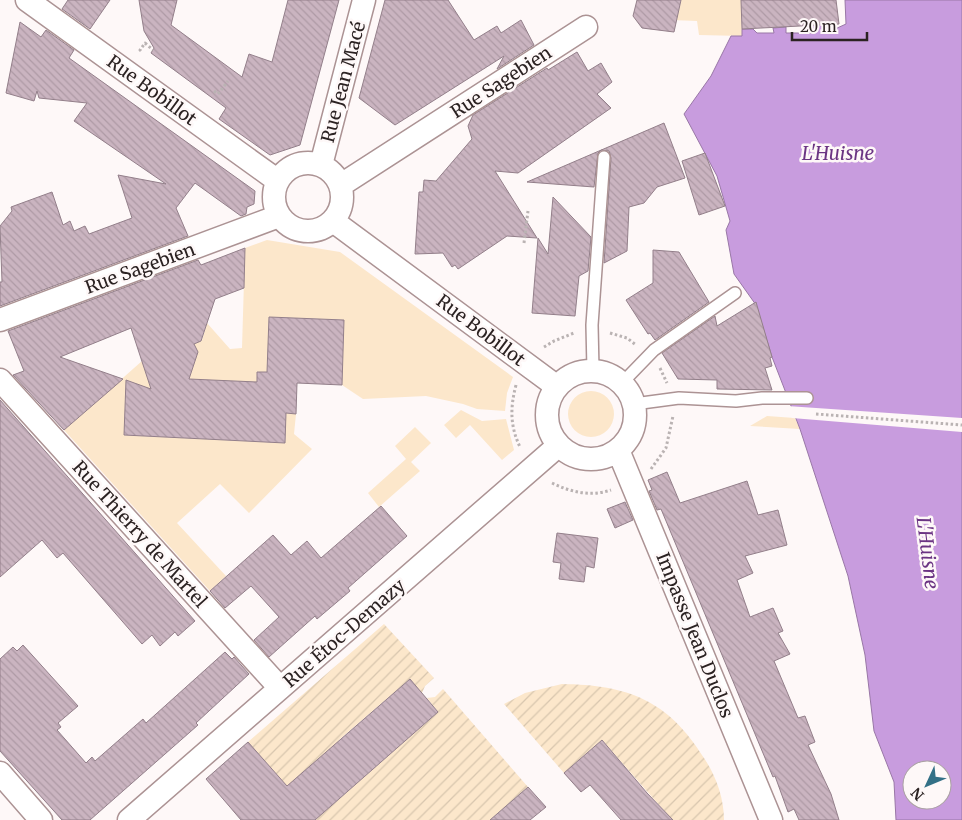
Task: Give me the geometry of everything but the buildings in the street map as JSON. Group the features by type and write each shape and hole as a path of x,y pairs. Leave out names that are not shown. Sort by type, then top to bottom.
{"street":[{"name":"Rue Bobillot","path":"27,0 278,181"},
{"name":"Rue Jean Macé","path":"321,164 364,0"},
{"name":"Rue Sagebien","path":"341,185 586,27"},
{"path":"310,162 321,164 335,174 341,185 341,208 333,221 320,229 299,230 288,225 279,216 274,200 278,181 287,169 297,164 310,162"},
{"name":"Rue Sagebien","path":"0,320 279,216"},
{"name":"Rue Bobillot","path":"333,221 556,386"},
{"path":"593,370 610,375 622,383 634,404 632,430 618,450 602,458 587,459 574,456 559,445 549,430 546,412 550,397 556,386 574,374 593,370"},
{"name":"Rue Thierry de Martel","path":"0,380 280,688"},
{"name":"Rue Étoc-Demazy","path":"129,820 559,445"},
{"name":"Impasse Jean Duclos","path":"618,450 771,820"},
{"path":"0,774 41,820"}],"lane":[{"path":"593,370 592,326 604,157"},
{"path":"622,383 654,350 735,293"},
{"path":"634,404 679,398 754,400 806,398"}],"path":[{"path":"144,54 140,50 145,43 153,50"},
{"path":"214,91 218,94 228,81"},
{"path":"524,244 528,211"},
{"path":"517,383 511,411 514,434 521,450"},
{"path":"813,414 962,425"},
{"path":"545,480 571,491 599,494 614,489"}],"shaded area":[{"path":"681,0 741,0 742,36 699,35 697,21 671,20 673,11 679,11"},
{"path":"267,240 340,252 513,377 507,393 505,411 477,409 426,396 363,399 342,385 344,320 269,317 267,372 257,372 257,382 151,378 150,397 126,396 124,435 285,443 286,413 296,414 294,434 312,449 249,513 220,484 177,523 226,576 210,591 64,430 142,361 202,340 207,323 230,349 242,348 245,248"},
{"path":"596,391 608,397 613,405 613,423 608,431 600,436 586,437 574,431 569,423 568,409 574,397 582,392"},
{"path":"461,410 482,421 506,419 514,450 502,460 470,425 456,438 444,425"},
{"path":"767,416 795,418 800,429 750,426"},
{"path":"415,427 431,443 411,462 420,471 379,507 368,493 406,459 395,446"},
{"path":"384,624 434,678 425,686 422,693 410,679 340,739 297,798 248,742"},
{"path":"562,684 607,688 644,700 661,709 690,738 712,772 721,795 724,820 658,820 666,813 602,740 564,773 504,704 525,693"},
{"path":"443,689 528,787 490,820 316,820 308,810 331,806 438,712 427,698 435,697"}],"water":[{"name":"L'Huisne","path":"845,0 962,0 962,820 896,820 894,782 874,731 865,655 848,576 800,429 772,357 756,305 734,274 726,230 730,221 717,176 684,114 711,76 731,36 742,36 742,29 753,29 757,33 774,33 773,28 786,27 786,33 811,33 813,32 811,19 820,19 823,29 835,29 846,24"}],"pier":[{"path":"787,406 962,418 962,432 792,418"}]}
